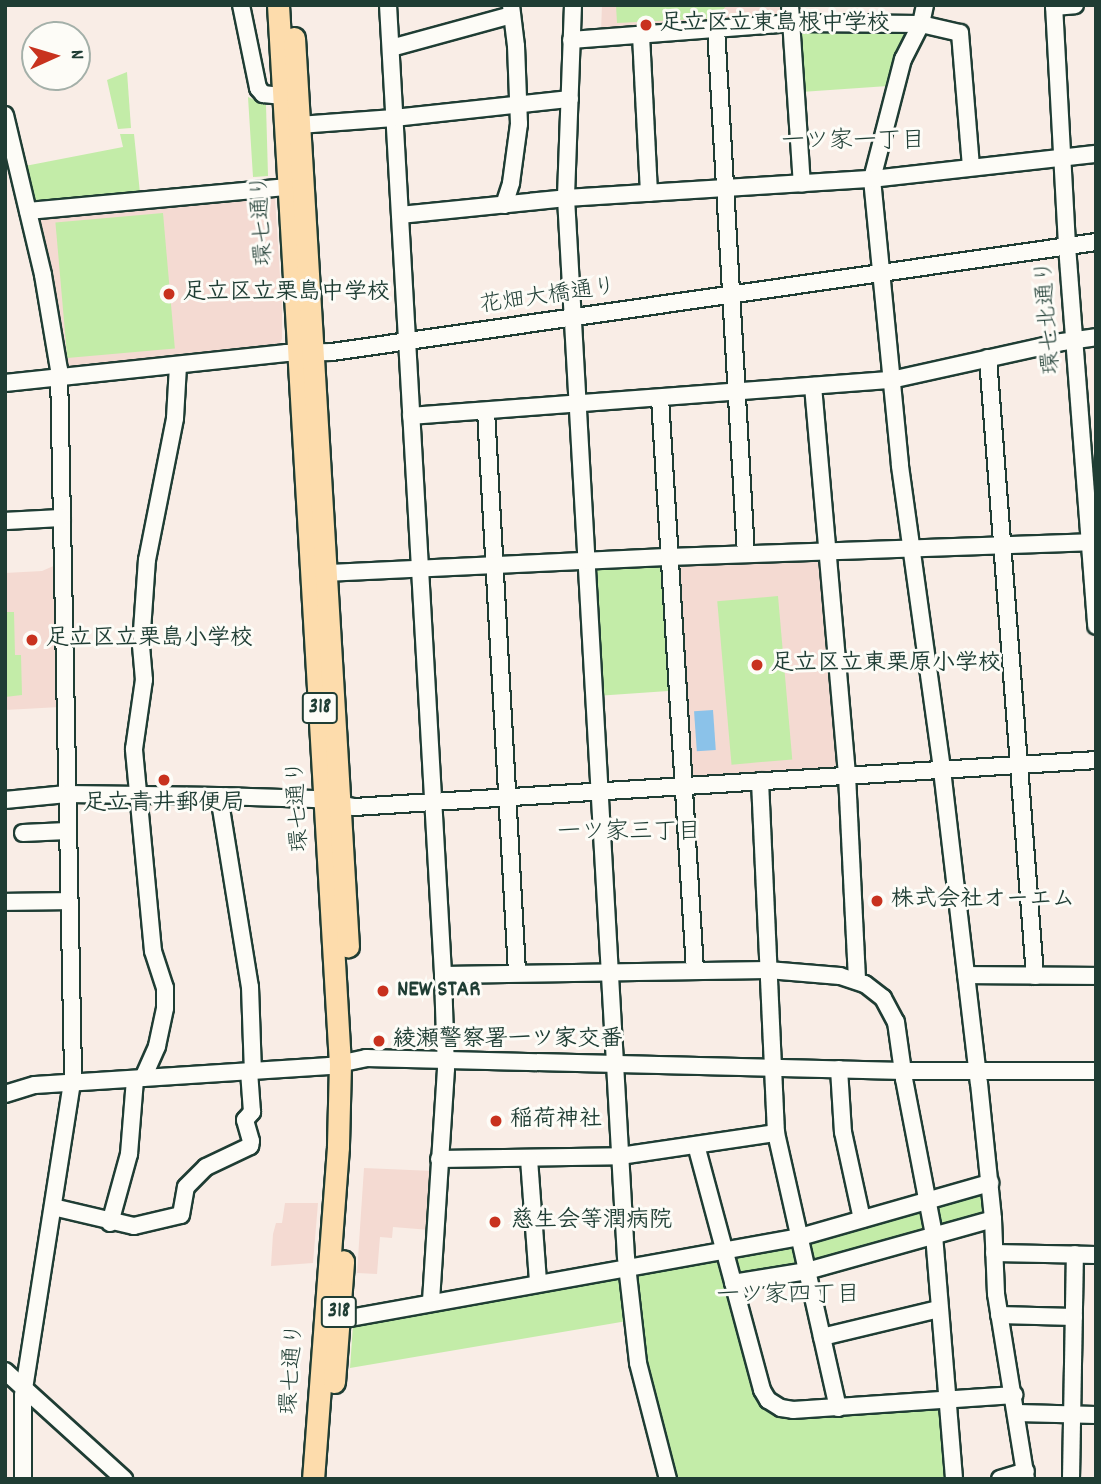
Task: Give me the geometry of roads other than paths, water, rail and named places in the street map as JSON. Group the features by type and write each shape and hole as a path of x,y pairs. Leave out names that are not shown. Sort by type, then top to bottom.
{"main road":[{"name":"環七通り","path":"278,5 288,187 327,573 334,804 351,1145 327,1479"},
{"name":"環七通り","path":"293,5 305,353 334,804"},
{"name":"環七通り","path":"313,1479 346,1061"}],"street":[{"path":"241,5 258,88 263,94 283,96"},
{"path":"388,5 446,1059 431,1302"},
{"path":"573,5 566,198 627,1269 638,1363 668,1479"},
{"path":"790,5 803,184"},
{"path":"925,5 921,24 903,59 872,179 891,380 978,1071 990,1183 999,1315 1026,1475 1000,1479"},
{"path":"1054,6 1075,5"},
{"name":"環七北通り","path":"1054,6 1067,246 1093,542 1096,626"},
{"path":"391,48 511,10 519,124 511,183 504,205"},
{"path":"571,40 792,23 921,24 960,33 971,167"},
{"path":"716,28 746,554"},
{"path":"640,35 649,192"},
{"path":"299,125 394,118 570,99"},
{"path":"5,115 51,320 60,377 72,1083 13,1448 23,1479"},
{"path":"400,215 566,198 872,179 1096,154"},
{"path":"28,211 288,187"},
{"name":"花畑大橋通り","path":"5,383 408,341 1096,243"},
{"path":"411,416 891,380 1096,337"},
{"path":"988,358 1035,976"},
{"path":"110,1223 129,1154 139,1079 157,1046 165,1008 164,988 153,951 148,874 137,795 134,749 144,680 141,645 147,560 175,418 178,366"},
{"path":"813,386 847,775 857,981"},
{"path":"660,398 695,971"},
{"path":"486,411 517,972"},
{"path":"5,522 62,518"},
{"path":"327,573 586,560 1093,542"},
{"path":"5,800 67,794 219,796 334,804 431,802 1096,760"},
{"path":"760,780 776,1133 838,1408"},
{"path":"53,1208 110,1223 134,1226 181,1215 186,1187 206,1167 250,1146 245,1120 252,1112 250,987 219,796"},
{"path":"23,834 67,831"},
{"path":"5,902 68,901"},
{"path":"443,975 768,970 840,976 857,981 883,998 896,1022 934,1235 954,1479"},
{"path":"966,975 1096,976"},
{"path":"5,1094 35,1085 251,1071 346,1061 446,1059 904,1071 1096,1071"},
{"path":"839,1069 843,1132 862,1219"},
{"path":"439,1158 620,1156 776,1133"},
{"path":"696,1145 762,1390 768,1400 781,1408 793,1410 1014,1395"},
{"path":"529,1159 538,1282"},
{"path":"339,1320 538,1282 627,1269 800,1237 990,1183"},
{"path":"733,1283 807,1270 993,1219"},
{"path":"994,1254 1096,1255"},
{"path":"1071,1479 1075,1254"},
{"path":"822,1338 939,1309"},
{"path":"999,1315 1074,1317"},
{"path":"5,1371 124,1479"},
{"path":"1017,1413 1096,1415"}],"water":[{"path":"713,710 716,750 697,751 694,711"}],"place":[{"name":"足立区立東島根中学校","path":"646,25"},
{"name":"足立区立栗島中学校","path":"169,294"},
{"name":"足立区立栗島小学校","path":"32,640"},
{"name":"足立区立東栗原小学校","path":"757,665"},
{"name":"足立青井郵便局","path":"164,780"},
{"name":"株式会社オーエム","path":"877,901"},
{"name":"NEW STAR","path":"383,991"},
{"name":"綾瀬警察署一ツ家交番","path":"379,1041"},
{"name":"稲荷神社","path":"496,1121"},
{"name":"慈生会等潤病院","path":"495,1222"}],"district":[{"name":"一ツ家一丁目","path":"853,143"},
{"name":"一ツ家三丁目","path":"629,834"},
{"name":"一ツ家四丁目","path":"788,1297"}]}
